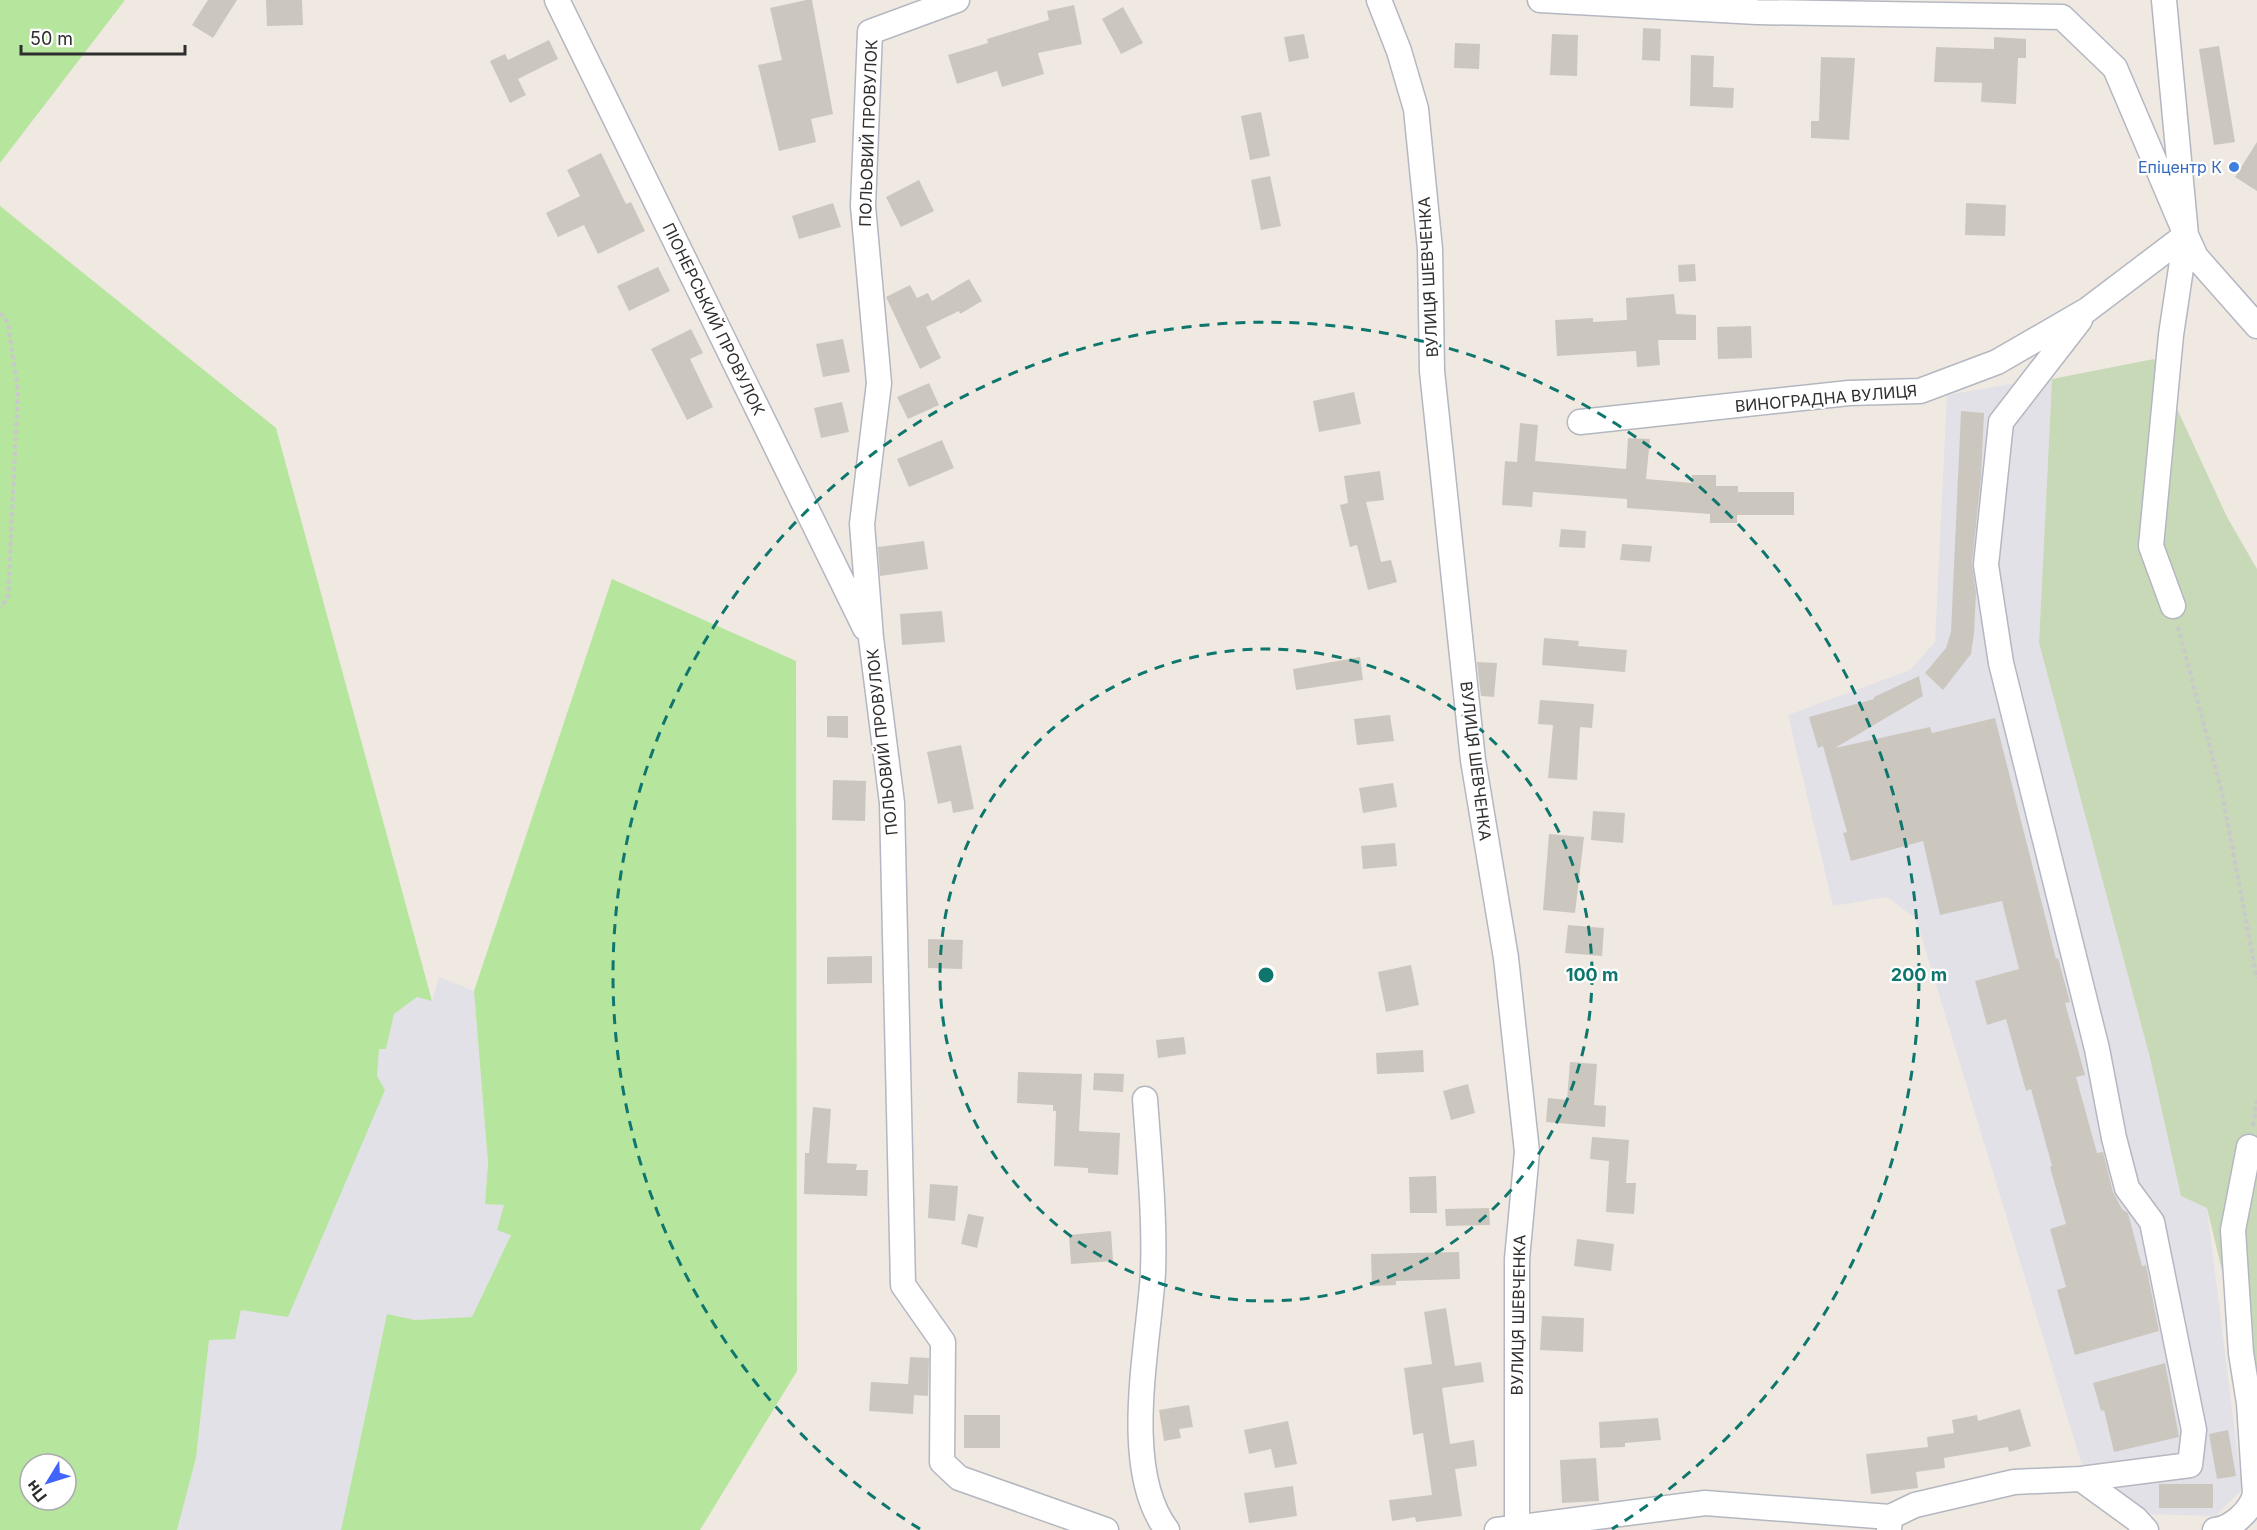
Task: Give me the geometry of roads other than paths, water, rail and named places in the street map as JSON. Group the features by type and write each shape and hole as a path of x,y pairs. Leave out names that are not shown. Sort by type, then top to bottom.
{"street":[{"name":"ПІОНЕРСЬКИЙ ПРОВУЛОК","path":"557,0 871,638"},
{"name":"ВУЛИЦЯ ШЕВЧЕНКА","path":"1379,0 1399,51 1416,109 1430,249 1432,371 1473,760 1506,958 1527,1152 1517,1259 1510,1529 1705,1503 1890,1523"},
{"path":"1540,0 1757,12 2062,17 2115,68 2196,257 2257,326"},
{"path":"2164,0 2186,235 2171,335 2151,546 2173,606"},
{"name":"ПОЛЬОВИЙ ПРОВУЛОК","path":"939,2 870,32 863,206 879,383 862,525 871,638 892,803 903,1285 943,1342 942,1462 959,1478 1106,1530"},
{"name":"ВИНОГРАДНА ВУЛИЦЯ","path":"1580,422 1849,393 1920,391 1997,362 2087,310 2186,235"},
{"path":"1890,1523 1916,1505 2014,1482 2081,1479 2190,1465 2194,1430 2152,1222 2127,1188 2114,1138 2095,1039 2001,663 1986,565 2001,422 2087,310"},
{"path":"1145,1099 1151,1188 1152,1272 1141,1372 1143,1466 1158,1518 1167,1530"},
{"path":"2215,1530 2223,1529 2252,1507 2256,1494 2249,1403 2241,1353 2233,1230 2249,1147"},
{"path":"2081,1479 2136,1519 2146,1530"}],"place":[{"name":"Епіцентр К","path":"2234,167"}]}
